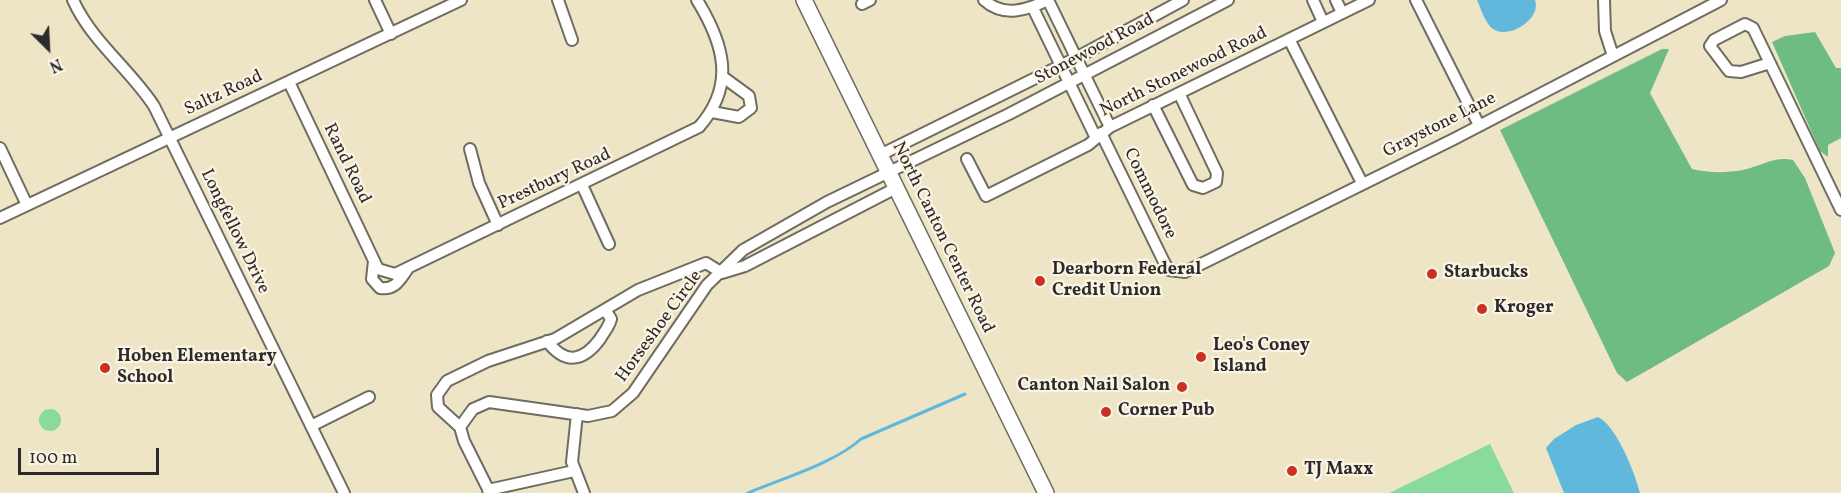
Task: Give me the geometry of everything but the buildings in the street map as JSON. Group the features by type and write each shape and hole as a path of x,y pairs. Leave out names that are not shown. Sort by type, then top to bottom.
{"main road":[{"name":"North Canton Center Road","path":"804,0 1046,493"}],"street":[{"name":"Longfellow Drive","path":"73,0 93,35 144,91 170,138 344,493"},
{"path":"375,0 390,34"},
{"name":"Saltz Road","path":"0,218 461,0"},
{"path":"558,0 572,40"},
{"path":"697,0 720,47 723,77 748,96 751,108 739,117 712,112"},
{"path":"984,0 990,6 1009,11 1033,8 1048,0 1084,75 1102,132"},
{"name":"Stonewood Road","path":"880,155 1076,58 1183,0"},
{"name":"Stonewood Road","path":"889,173 1228,0"},
{"path":"1313,0 1323,22"},
{"path":"1336,0 1342,13"},
{"name":"North Stonewood Road","path":"967,159 986,196 1088,145 1102,132 1153,105 1369,0"},
{"path":"1416,0 1479,125"},
{"path":"1604,0 1605,31 1613,56"},
{"name":"Graystone Lane","path":"1169,270 1185,272 1479,125 1721,0"},
{"path":"1033,8 1068,83 1102,132"},
{"path":"1770,63 1741,72 1729,71 1710,46 1714,40 1745,24 1753,28 1770,63 1841,210"},
{"path":"1289,39 1362,183"},
{"name":"Prestbury Road","path":"386,273 394,274 406,270 687,135 699,127 712,112 723,77"},
{"name":"Rand Road","path":"289,82 378,269 386,273"},
{"path":"1153,105 1193,185 1203,188 1216,182 1217,173 1179,93"},
{"path":"968,113 977,129"},
{"name":"Commodore","path":"1102,132 1169,270"},
{"path":"0,148 27,205"},
{"path":"470,149 479,183 498,225"},
{"name":"Horseshoe Circle","path":"889,173 846,193 743,250 722,273 698,297 622,405 601,415 489,402 473,409 460,427 438,406 437,395 441,385 488,361 547,342 606,311 638,290 706,263 722,273 745,266 896,188"},
{"path":"582,185 609,244"},
{"path":"846,193 854,209"},
{"path":"772,233 780,247"},
{"name":"Rand Road","path":"374,260 372,279 380,288"},
{"name":"Prestbury Road","path":"380,288 388,289 397,284 406,270"},
{"path":"547,342 556,353 566,357 575,358 584,355 592,350 610,325 611,319 606,311"},
{"path":"312,426 369,398"},
{"path":"577,414 572,448 574,471 584,493"},
{"path":"460,427 464,441 489,491 574,471"}],"green space":[{"path":"1815,32 1836,68 1841,68 1841,138 1828,145 1828,157 1820,151 1772,42 1785,36"},
{"path":"1662,49 1669,49 1650,93 1692,169 1730,172 1774,160 1793,160 1805,178 1835,253 1829,266 1627,382 1617,373 1500,130"},
{"path":"50,409 58,412 61,420 58,428 50,431 42,428 39,420 42,412"},
{"path":"1490,444 1514,493 1389,493"}],"water":[{"path":"1477,0 1535,0 1536,7 1534,14 1522,26 1515,30 1499,32 1488,23"},
{"path":"1598,417 1605,422 1618,439 1640,493 1564,493 1546,448 1554,439 1576,425"}],"waterway":[{"path":"748,493 807,470 850,448 861,439 965,394"}],"place":[{"name":"Starbucks","path":"1432,274"},
{"name":"Dearborn Federal Credit Union","path":"1040,281"},
{"name":"Kroger","path":"1482,309"},
{"name":"Leo's Coney Island","path":"1201,357"},
{"name":"Hoben Elementary School","path":"105,368"},
{"name":"Canton Nail Salon","path":"1182,387"},
{"name":"Corner Pub","path":"1106,412"},
{"name":"TJ Maxx","path":"1292,471"}]}
